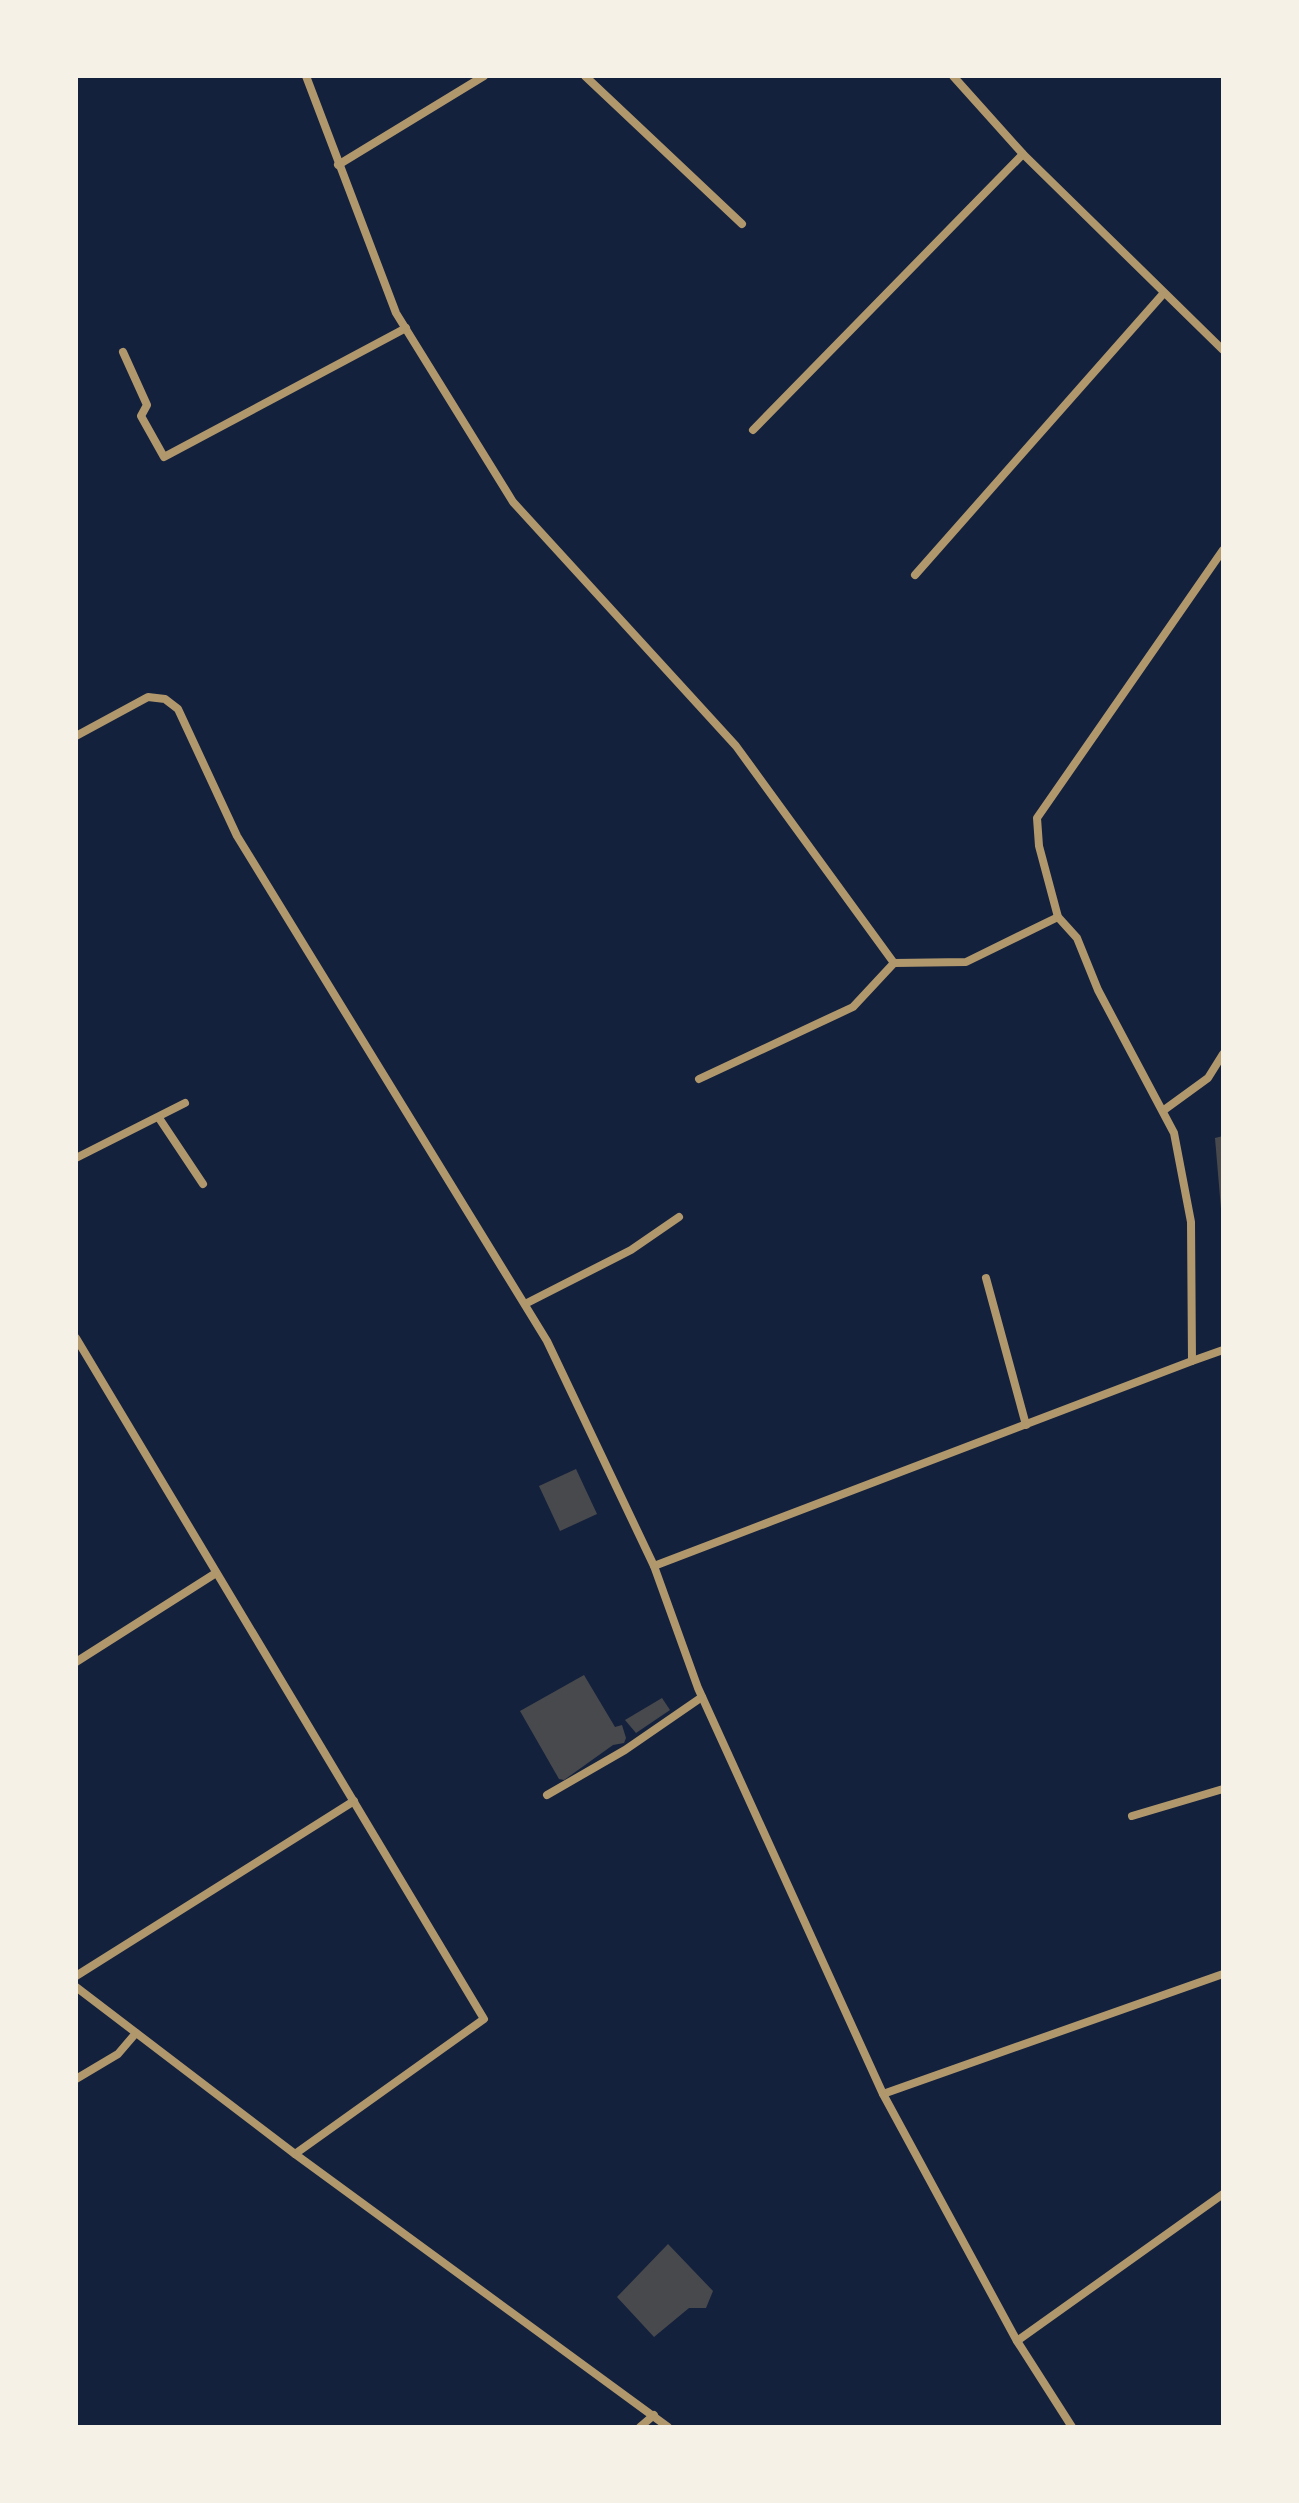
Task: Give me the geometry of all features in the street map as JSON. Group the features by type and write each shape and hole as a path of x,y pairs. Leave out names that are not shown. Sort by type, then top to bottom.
{"street":[{"path":"306,76 396,313 513,502 736,746 894,963"},
{"path":"338,165 484,76"},
{"path":"585,76 742,224"},
{"path":"953,76 1023,154 1223,350"},
{"path":"753,430 1023,154"},
{"path":"915,575 1163,294"},
{"path":"123,352 147,405 141,416 164,457 406,328"},
{"path":"1192,1361 1191,1222 1174,1133 1098,990 1077,938 1058,917 1039,846 1037,818 1223,550"},
{"path":"76,736 148,697 165,699 178,709 237,836 547,1341 654,1566 702,1697 883,2094 1017,2341 1072,2427"},
{"path":"699,1079 853,1007 894,963 966,962 1058,917"},
{"path":"1164,1110 1208,1078 1223,1054"},
{"path":"76,1158 185,1103"},
{"path":"159,1118 203,1184"},
{"path":"525,1304 631,1250 679,1217"},
{"path":"986,1278 1026,1425"},
{"path":"76,1338 484,2019 295,2154"},
{"path":"654,1566 1223,1350"},
{"path":"76,1662 216,1573"},
{"path":"547,1795 625,1750 702,1697"},
{"path":"1132,1816 1223,1789"},
{"path":"76,1976 354,1801"},
{"path":"883,2094 1223,1974"},
{"path":"76,1987 295,2154 668,2427"},
{"path":"76,2079 118,2054 136,2033"},
{"path":"1017,2341 1223,2194"},
{"path":"640,2427 654,2415"}],"building":[{"path":"1223,1136 1223,1209 1221,1209 1215,1138"},
{"path":"576,1469 597,1514 560,1531 539,1486"},
{"path":"584,1675 615,1727 622,1725 626,1738 624,1743 613,1745 564,1780 559,1779 520,1711"},
{"path":"662,1698 670,1710 636,1733 625,1720"},
{"path":"668,2244 713,2291 706,2308 689,2308 654,2337 617,2297"}]}
